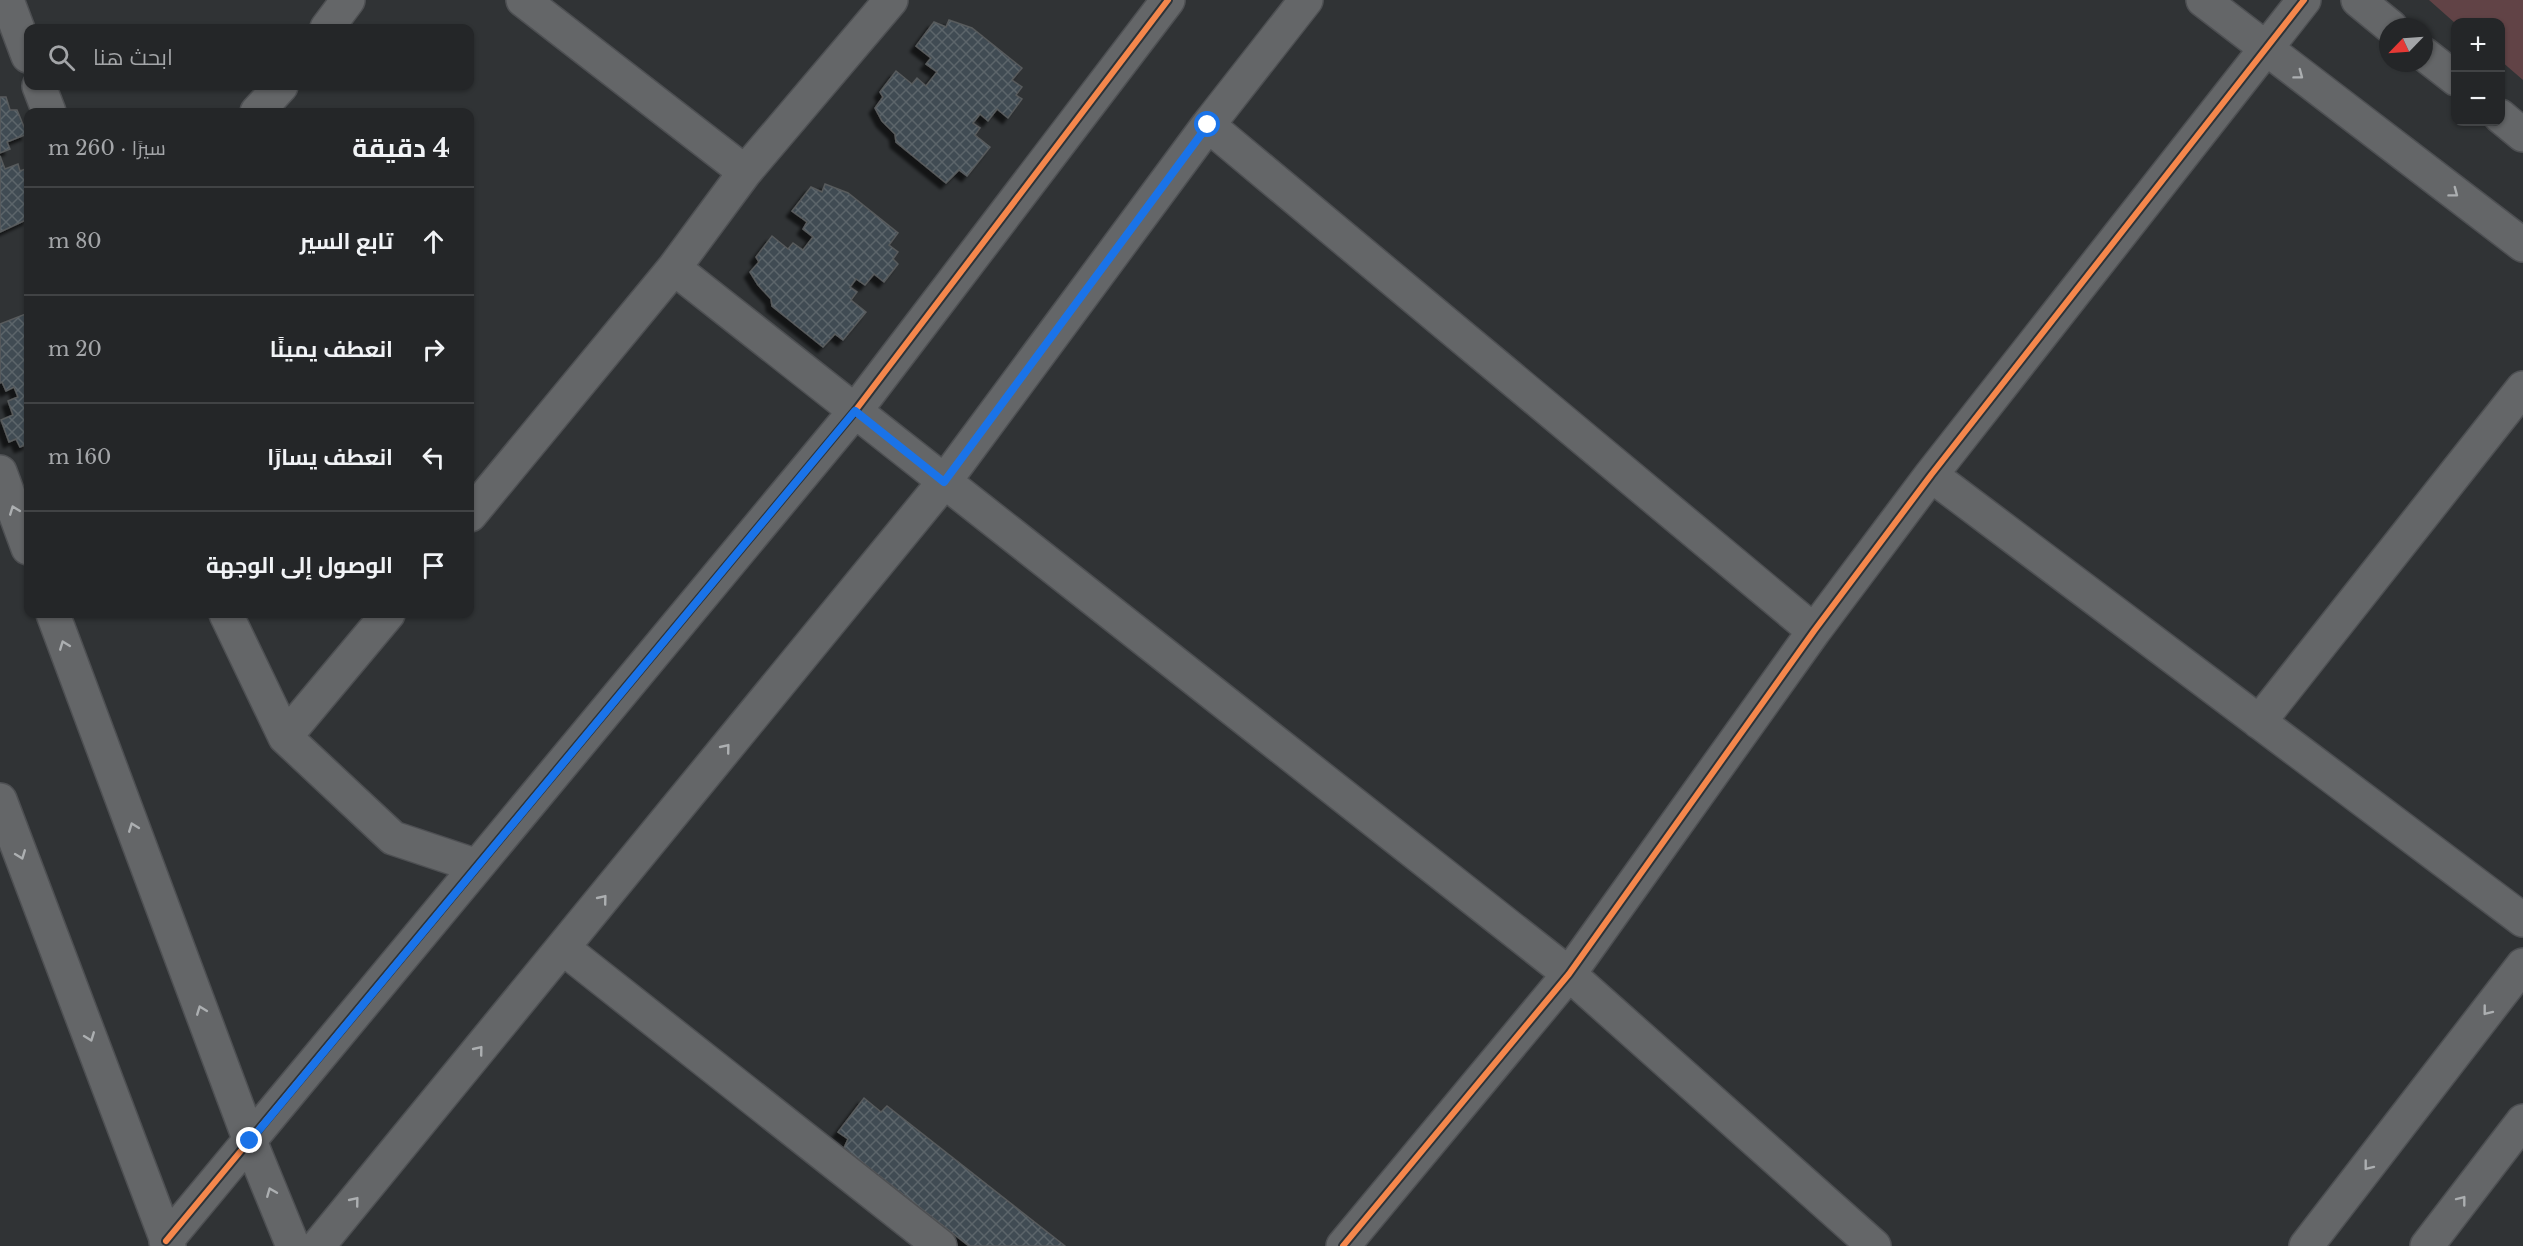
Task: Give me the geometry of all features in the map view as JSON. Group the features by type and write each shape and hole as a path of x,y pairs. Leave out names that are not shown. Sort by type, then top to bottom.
{"street":[{"path":"7,0 24,45"},
{"path":"330,24 348,0"},
{"path":"523,0 745,172"},
{"path":"474,510 674,268 745,172 891,0"},
{"path":"167,1243 855,411 1167,0"},
{"path":"318,1246 944,482 1208,125 1306,0"},
{"path":"2203,0 2523,245"},
{"path":"1343,1246 1569,974 1814,631 1931,474 2304,0"},
{"path":"2358,0 2380,18"},
{"path":"2433,61 2451,76"},
{"path":"41,90 47,108"},
{"path":"261,108 277,90"},
{"path":"2505,120 2523,135"},
{"path":"1208,125 1814,631"},
{"path":"674,268 1569,974 1874,1246"},
{"path":"2259,722 2523,388"},
{"path":"0,472 24,537"},
{"path":"1931,474 2523,920"},
{"path":"54,618 250,1141 293,1246"},
{"path":"228,618 285,737 393,838 477,866"},
{"path":"285,737 385,618"},
{"path":"0,800 167,1243"},
{"path":"563,948 939,1246"},
{"path":"2306,1246 2523,965"},
{"path":"2427,1246 2523,1121"}],"shaded area":[{"path":"2429,0 2523,0 2523,80 2505,64 2505,18 2451,19"}],"building":[{"path":"949,20 972,28 1022,68 1012,80 1022,87 1016,95 1022,99 1008,118 997,109 988,121 980,114 973,123 980,128 975,135 990,147 967,176 959,170 946,183 896,142 895,134 882,121 875,108 883,97 880,92 896,71 912,84 917,78 926,86 937,72 926,64 931,58 916,46 934,22 946,27"},
{"path":"0,97 6,97 10,110 17,110 24,127 24,135 7,142 10,149 0,153"},
{"path":"0,156 5,169 18,164 20,171 24,170 24,221 0,232"},
{"path":"825,184 848,193 898,233 889,245 898,252 893,259 898,264 884,282 874,274 865,285 856,279 850,287 857,292 851,300 866,312 843,340 835,334 823,347 772,306 771,299 750,272 759,262 756,257 772,236 788,249 793,243 803,250 813,237 803,229 807,222 792,211 811,187 822,192"},
{"path":"24,315 24,446 20,447 16,439 9,442 1,420 13,415 8,401 18,397 14,387 6,391 2,382 0,383 0,324"},
{"path":"864,1098 881,1112 887,1106 1065,1246 969,1246 844,1148 848,1139 838,1132"}],"cycle path":[{"path":"166,1241 855,411 1168,0"},
{"path":"1343,1246 1569,974 1814,631 1931,475 2304,0"}],"route":[{"path":"250,1141 855,411 944,482 1208,125"}]}
